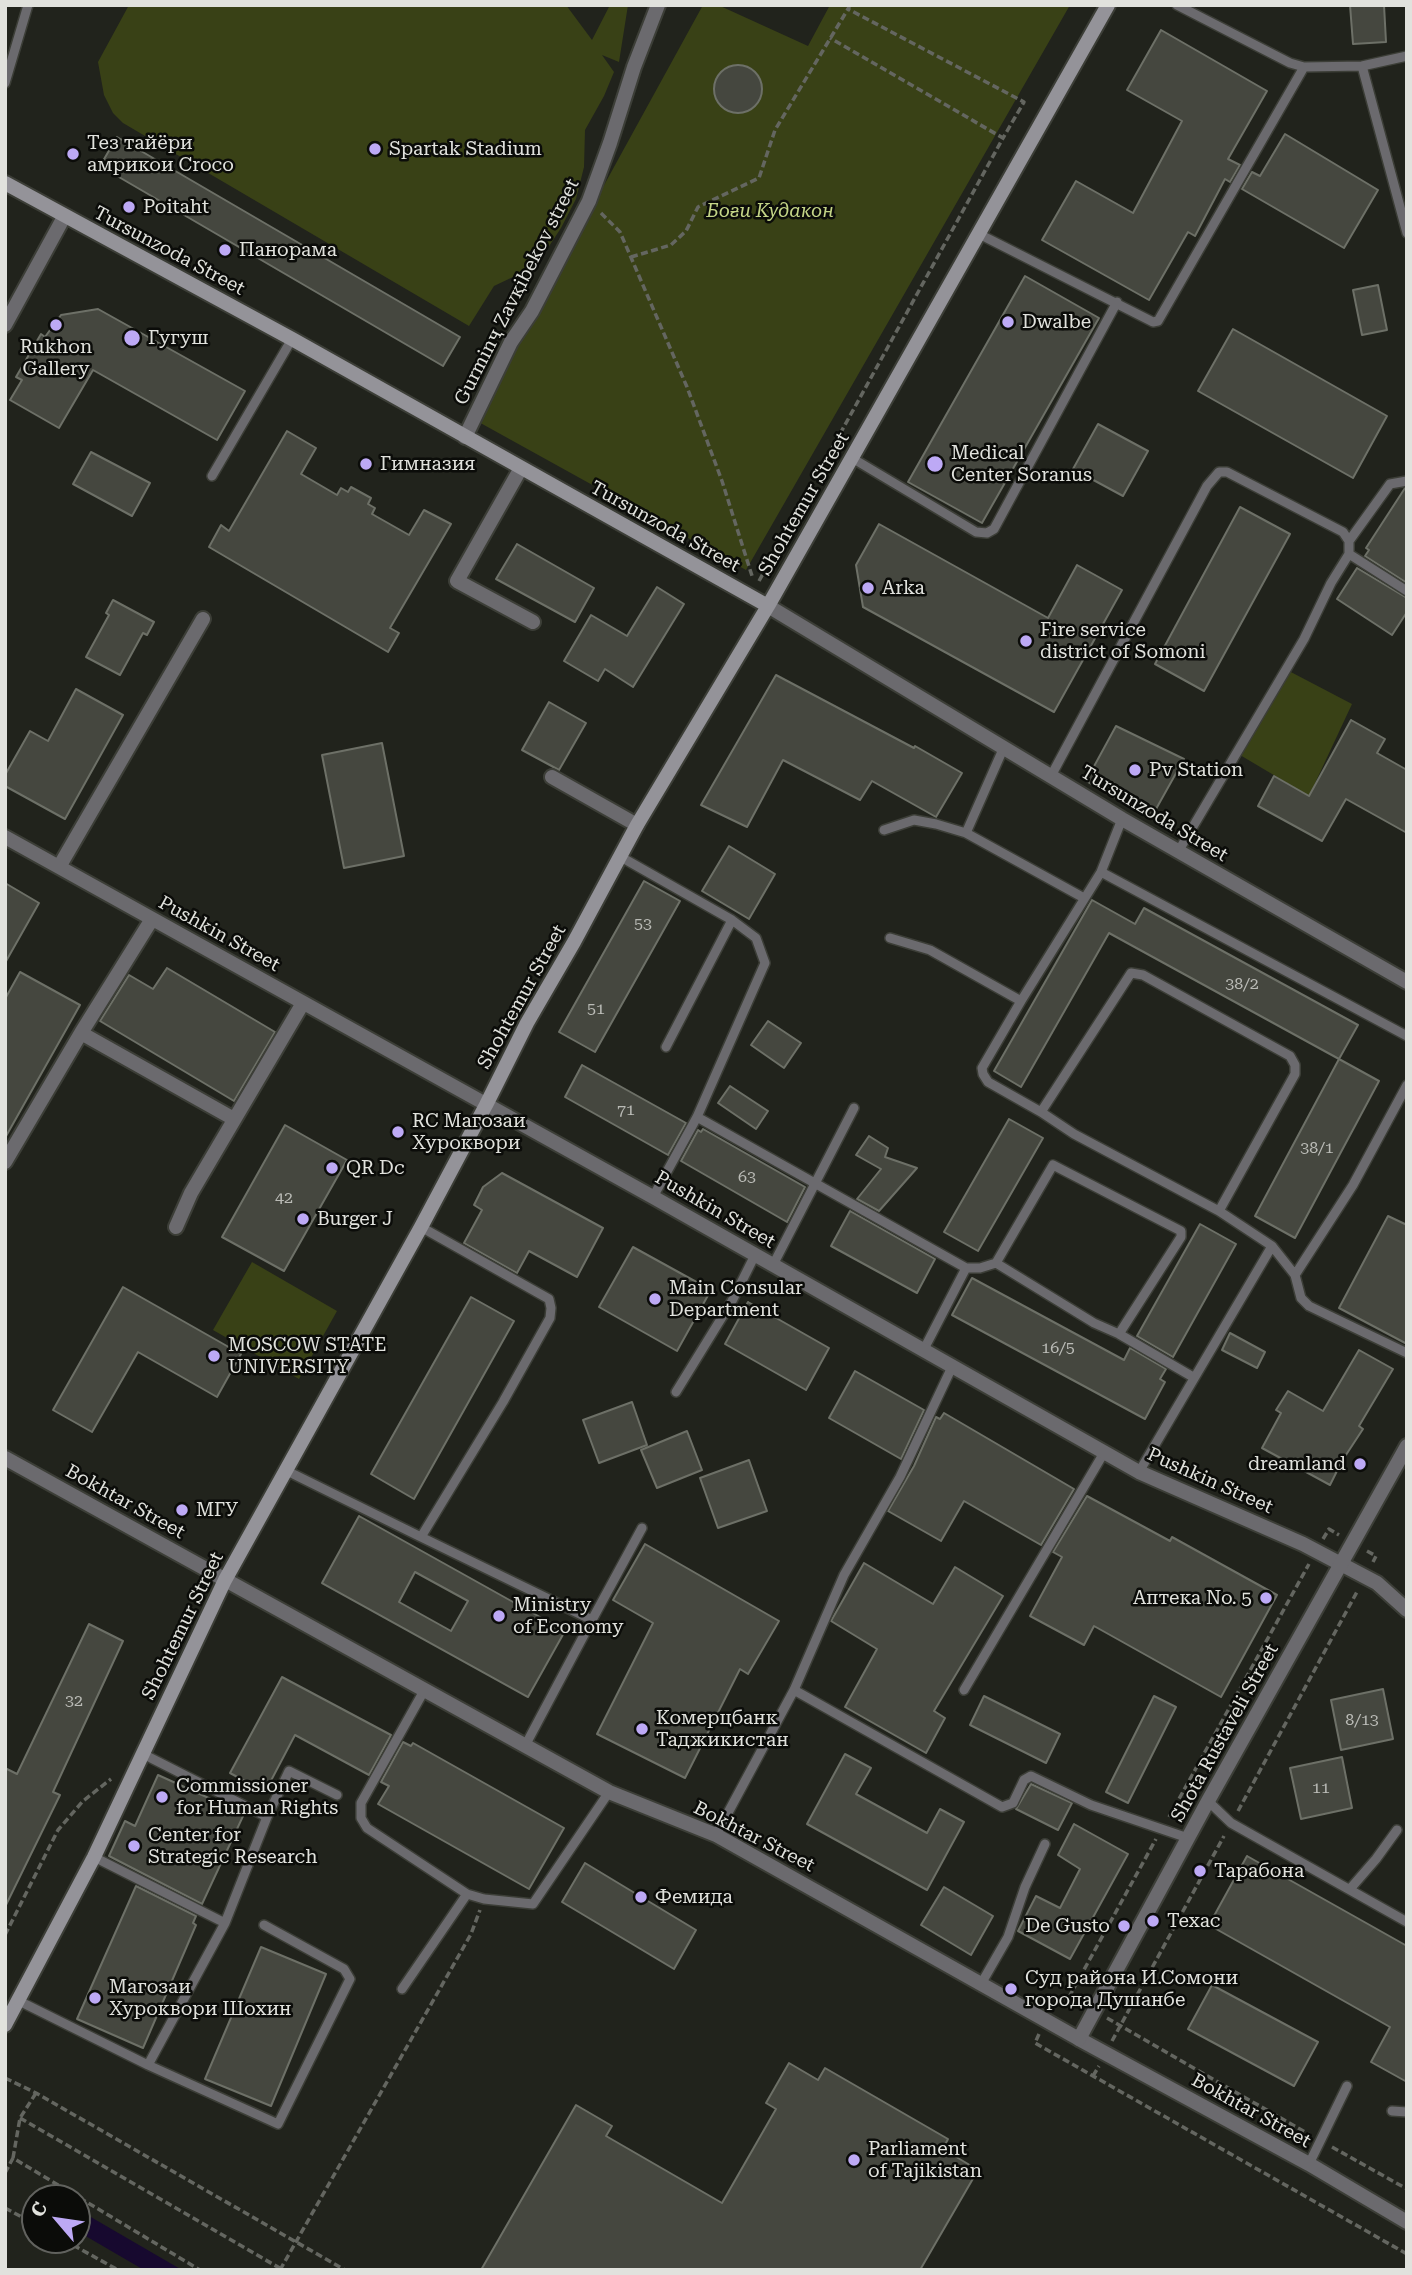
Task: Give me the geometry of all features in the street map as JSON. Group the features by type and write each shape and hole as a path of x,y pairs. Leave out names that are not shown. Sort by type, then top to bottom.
{"main road":[{"name":"Shohtemur Street","path":"5,2025 94,1857 225,1580 421,1227 527,1023 637,825 768,607 1108,5"},
{"name":"Tursunzoda Street","path":"5,183 292,339 768,607"}],"street":[{"name":"Gurminҷ Zavқibekov street","path":"465,437 510,342 532,311 589,201 658,5"},
{"path":"5,325 64,217"},
{"path":"521,468 457,581 533,622"},
{"name":"Tursunzoda Street","path":"768,607 1178,852 1407,982"},
{"path":"59,867 203,619"},
{"path":"552,777 637,825"},
{"name":"Pushkin Street","path":"5,837 653,1197 1139,1472 1317,1551 1377,1583 1407,1610"},
{"path":"5,1162 152,919"},
{"path":"176,1227 191,1193 303,1003"},
{"path":"81,1033 234,1119"},
{"name":"Shota Rustaveli Street","path":"1079,2039 1208,1801 1407,1446"},
{"name":"Bokhtar Street","path":"5,1458 609,1792 716,1835 1079,2039 1309,2164 1407,2222"}],"lane":[{"path":"5,83 28,5"},
{"path":"1177,5 1290,63 1304,67 1363,66 1407,56"},
{"path":"1363,66 1407,233"},
{"path":"979,234 1153,321 1158,321 1304,67"},
{"path":"852,458 976,532 987,533 993,529 1117,302"},
{"path":"212,476 292,339"},
{"path":"1051,776 1207,486 1219,472 1227,472 1319,517 1343,532 1349,541 1349,554 1331,583 1304,639 1178,852"},
{"path":"1349,541 1390,484 1407,481"},
{"path":"1349,554 1407,591"},
{"path":"966,834 1004,747"},
{"path":"1122,819 1101,872 1021,1001 982,1068 983,1074 988,1082 1074,1134 1219,1211 1272,1246 1295,1275 1301,1298 1309,1306 1407,1353"},
{"path":"884,830 914,820 966,834 1084,898"},
{"path":"621,857 733,920 756,938 765,963 697,1117 653,1197"},
{"path":"1101,872 1407,1037"},
{"path":"666,1047 733,920"},
{"path":"890,938 930,950 1021,1001"},
{"path":"1041,1112 1130,973 1143,975 1290,1056 1295,1065 1295,1073 1219,1211"},
{"path":"1295,1275 1353,1185 1407,1085"},
{"path":"773,1265 854,1108"},
{"path":"697,1117 966,1268 980,1268 996,1263 1054,1166 1173,1225 1181,1231 1181,1237 1119,1334"},
{"path":"421,1227 549,1299 551,1308 550,1318 503,1402 421,1538"},
{"path":"1139,1472 1272,1246"},
{"path":"676,1392 732,1301 755,1255"},
{"path":"996,1263 1094,1323 1119,1334 1194,1377"},
{"path":"923,1351 966,1268"},
{"path":"716,1835 794,1690 844,1575 900,1477 952,1367"},
{"path":"964,1690 1105,1451"},
{"path":"285,1470 592,1620"},
{"path":"526,1744 642,1528"},
{"path":"425,1689 361,1803 361,1818 367,1828 467,1894 484,1899 533,1904 609,1792"},
{"path":"794,1690 1002,1807 1013,1803 1024,1780 1031,1776 1091,1805 1188,1838"},
{"path":"143,1754 267,1816"},
{"path":"148,2065 225,1923 267,1816 289,1771 337,1795"},
{"path":"1208,1801 1231,1823 1407,1922"},
{"path":"1350,1889 1396,1830"},
{"path":"981,1984 1008,1937 1025,1887 1045,1844"},
{"path":"94,1857 225,1923"},
{"path":"401,1989 467,1894"},
{"path":"18,2000 148,2065 278,2124 350,1979 344,1969 264,1925"},
{"path":"1309,2164 1347,2086"},
{"path":"1392,2110 1407,2112"}],"path":[{"path":"631,257 671,245 686,231 698,207 759,178 775,130 849,7 1024,102 756,587"},
{"path":"830,38 1003,138"},
{"path":"589,201 620,232 631,257 687,387 722,481 756,587"},
{"path":"744,581 756,587"},
{"path":"1069,1997 1329,1529"},
{"path":"5,1935 58,1830 83,1801 113,1777"},
{"path":"20,2118 281,2269 294,2241 471,1934 484,1899"},
{"path":"1058,1999 1069,1997 1095,2011 1407,2189"},
{"path":"1035,2043 1407,2254"},
{"path":"5,2078 36,2093 345,2270"},
{"path":"5,2173 13,2158 20,2118 36,2093"},
{"path":"13,2158 200,2270"},
{"path":"5,2208 21,2217"},
{"path":"89,2254 118,2270"}],"green space":[{"name":"Spartak Stadium","path":"129,5 566,5 592,40 610,5 628,5 619,62 602,55 614,72 585,130 584,167 576,199 536,266 494,286 469,326 123,123 113,113 104,95 98,62"},
{"name":"Боғи Кудакон","path":"703,5 718,5 808,46 830,5 1070,5 746,570 475,420"},
{"path":"1287,670 1352,704 1309,796 1240,755"},
{"path":"252,1262 337,1311 299,1379 213,1330"}],"shaded area":[{"path":"91,2217 182,2270 144,2270 91,2239"}],"building":[{"path":"1350,5 1384,5 1386,42 1353,44"},
{"path":"1161,30 1267,91 1228,159 1240,165 1230,182 1225,179 1195,236 1188,232 1149,300 1042,240 1076,181 1133,213 1182,121 1127,90"},
{"path":"738,65 747,66 755,72 761,80 761,98 755,106 747,112 738,113 729,112 721,106 715,98 714,89 715,80 721,72 729,66"},
{"path":"1285,134 1378,190 1344,248 1242,189 1252,172 1260,176"},
{"path":"117,137 460,337 443,366 100,166"},
{"path":"1025,276 1099,318 982,523 908,482"},
{"path":"1378,285 1387,330 1362,335 1353,290"},
{"path":"98,309 245,391 217,440 93,370 59,428 10,400 22,380 16,377 41,334 45,337 61,315"},
{"path":"1233,329 1387,416 1353,478 1198,391"},
{"path":"1098,424 1148,451 1123,496 1073,469"},
{"path":"287,431 316,448 301,474 337,495 341,488 348,492 351,487 371,498 368,504 375,508 372,514 409,535 424,510 451,524 390,628 399,633 388,652 209,547 221,525 229,531"},
{"path":"91,452 150,483 132,516 73,484"},
{"path":"1405,488 1407,583 1365,556 1369,550 1366,548"},
{"path":"1240,507 1290,534 1204,691 1155,664"},
{"path":"879,524 1048,618 1077,565 1122,590 1054,712 863,607 856,565"},
{"path":"517,544 594,588 575,622 496,579"},
{"path":"1357,568 1407,598 1407,612 1392,635 1337,599"},
{"path":"657,587 684,604 633,687 605,669 598,681 564,661 591,615 627,636"},
{"path":"113,600 154,622 147,635 143,633 120,675 86,657 109,615 106,613"},
{"path":"776,675 962,773 936,817 872,781 860,800 783,760 747,827 701,805"},
{"path":"76,689 123,715 65,819 5,786 5,775 30,731 48,741"},
{"path":"549,702 586,723 559,770 522,750"},
{"path":"1351,720 1385,739 1377,753 1407,770 1407,833 1346,799 1322,841 1258,806 1274,776 1309,796"},
{"name":"Pv Station","path":"1116,726 1184,759 1151,818 1086,781"},
{"path":"382,743 404,856 344,868 322,755"},
{"path":"729,846 775,874 749,919 702,891"},
{"path":"644,881 680,901 595,1052 559,1032"},
{"path":"5,883 39,903 5,963"},
{"path":"1092,900 1135,924 1144,908 1358,1025 1339,1059 1109,933 1021,1087 994,1071"},
{"path":"167,968 275,1032 234,1101 100,1021 129,975 153,989"},
{"path":"20,972 80,1005 5,1138 5,999"},
{"path":"768,1021 801,1043 784,1068 751,1045"},
{"path":"1339,1059 1379,1081 1295,1238 1255,1216"},
{"path":"582,1065 686,1123 668,1155 565,1097"},
{"path":"730,1086 768,1111 756,1129 718,1103"},
{"path":"1009,1119 1043,1138 978,1251 944,1232"},
{"path":"285,1125 347,1160 284,1271 222,1237"},
{"path":"703,1129 805,1187 787,1222 681,1161 698,1130 701,1132"},
{"path":"869,1136 888,1148 885,1157 917,1168 879,1211 857,1199 881,1169 856,1155"},
{"path":"502,1173 603,1228 577,1277 529,1251 517,1273 464,1243 482,1210 474,1205 483,1187"},
{"path":"850,1211 935,1259 917,1293 831,1246"},
{"path":"1388,1216 1407,1225 1407,1344 1339,1308"},
{"path":"1200,1224 1236,1244 1173,1357 1137,1336"},
{"name":"Main Consular Department","path":"633,1247 711,1290 677,1351 599,1307"},
{"path":"972,1278 1124,1360 1130,1348 1166,1369 1160,1379 1165,1382 1145,1419 952,1315"},
{"name":"MOSCOW STATE UNIVERSITY","path":"123,1287 241,1354 217,1397 138,1352 92,1432 53,1410"},
{"path":"471,1297 514,1321 414,1499 371,1474"},
{"path":"748,1302 829,1348 806,1390 725,1344"},
{"path":"1230,1333 1265,1352 1257,1368 1222,1350"},
{"path":"1359,1350 1393,1369 1359,1426 1363,1429 1330,1485 1262,1448 1281,1413 1276,1410 1288,1391 1323,1411"},
{"path":"855,1371 924,1410 901,1459 829,1418"},
{"path":"632,1402 647,1445 599,1463 583,1420"},
{"path":"944,1413 1074,1489 1041,1545 964,1501 941,1541 888,1511 914,1466 936,1417 940,1419"},
{"path":"687,1431 702,1470 657,1488 641,1450"},
{"path":"749,1460 767,1511 718,1528 700,1478"},
{"path":"1087,1496 1170,1541 1172,1537 1277,1595 1221,1697 1094,1626 1084,1645 1030,1616 1062,1557 1053,1552"},
{"name":"Ministry of Economy","path":"359,1516 565,1631 528,1697 322,1583","holes":["415,1572 468,1601 451,1631 399,1602"]},
{"path":"645,1544 779,1621 748,1674 740,1669 685,1778 597,1734 653,1623 613,1600"},
{"path":"864,1563 933,1604 955,1567 1003,1596 934,1711 945,1718 926,1753 845,1707 877,1649 831,1621"},
{"path":"89,1624 123,1641 53,1792 60,1795 5,1907 5,1768 17,1774"},
{"path":"282,1677 391,1735 369,1775 295,1735 265,1792 230,1773"},
{"path":"1383,1689 1393,1739 1341,1750 1331,1700"},
{"path":"984,1696 1060,1734 1046,1763 970,1725"},
{"path":"1154,1696 1176,1707 1128,1803 1106,1792"},
{"path":"403,1742 411,1746 413,1743 564,1828 529,1889 378,1804 389,1786 381,1782"},
{"path":"845,1754 871,1768 856,1794 927,1833 940,1809 964,1822 927,1890 807,1824"},
{"path":"1342,1757 1352,1808 1301,1819 1290,1768"},
{"path":"158,1775 244,1814 202,1904 109,1856 125,1821 135,1826"},
{"path":"1031,1784 1072,1803 1058,1830 1016,1809"},
{"path":"1074,1824 1128,1854 1070,1959 1018,1931 1036,1896 1060,1908 1080,1869 1058,1855"},
{"path":"1247,1856 1407,1946 1407,2082 1371,2062 1390,2027 1209,1925"},
{"path":"585,1863 696,1930 674,1969 562,1902"},
{"path":"136,1886 196,1916 193,1923 196,1925 143,2048 77,2019"},
{"path":"944,1887 993,1916 971,1955 921,1925"},
{"path":"261,1947 326,1974 271,2106 205,2079"},
{"path":"1212,1985 1318,2042 1294,2086 1188,2029"},
{"name":"Parliament of Tajikistan","path":"789,2063 818,2080 825,2068 948,2139 943,2149 978,2170 920,2270 481,2270 576,2105 612,2126 606,2136 722,2203 776,2109 766,2103"}],"place":[{"name":"Spartak Stadium","path":"375,149"},
{"name":"Тез тайёри амрикои Croco","path":"73,154"},
{"name":"Poitaht","path":"129,207"},
{"name":"Панорама","path":"225,250"},
{"name":"Dwalbe","path":"1008,322"},
{"name":"Rukhon Gallery","path":"56,325"},
{"name":"Гугуш","path":"132,338"},
{"name":"Гимназия","path":"366,464"},
{"name":"Medical Center Soranus","path":"935,464"},
{"name":"Arka","path":"868,588"},
{"name":"Fire service district of Somoni","path":"1026,641"},
{"name":"Pv Station","path":"1135,770"},
{"name":"RC Магозаи Хуроквори","path":"398,1132"},
{"name":"QR Dc","path":"332,1168"},
{"name":"Burger J","path":"303,1219"},
{"name":"Main Consular Department","path":"655,1299"},
{"name":"MOSCOW STATE UNIVERSITY","path":"214,1356"},
{"name":"dreamland","path":"1360,1464"},
{"name":"МГУ","path":"182,1510"},
{"name":"Аптека No. 5","path":"1266,1598"},
{"name":"Ministry of Economy","path":"499,1616"},
{"name":"Комерцбанк Таджикистан","path":"642,1729"},
{"name":"Commissioner for Human Rights","path":"162,1797"},
{"name":"Center for Strategic Research","path":"134,1846"},
{"name":"Тарабона","path":"1200,1871"},
{"name":"Фемида","path":"641,1897"},
{"name":"Техас","path":"1153,1921"},
{"name":"De Gusto","path":"1124,1926"},
{"name":"Суд района И.Сомони города Душанбе","path":"1011,1989"},
{"name":"Магозаи Хуроквори Шохин","path":"95,1998"},
{"name":"Parliament of Tajikistan","path":"854,2160"}]}
